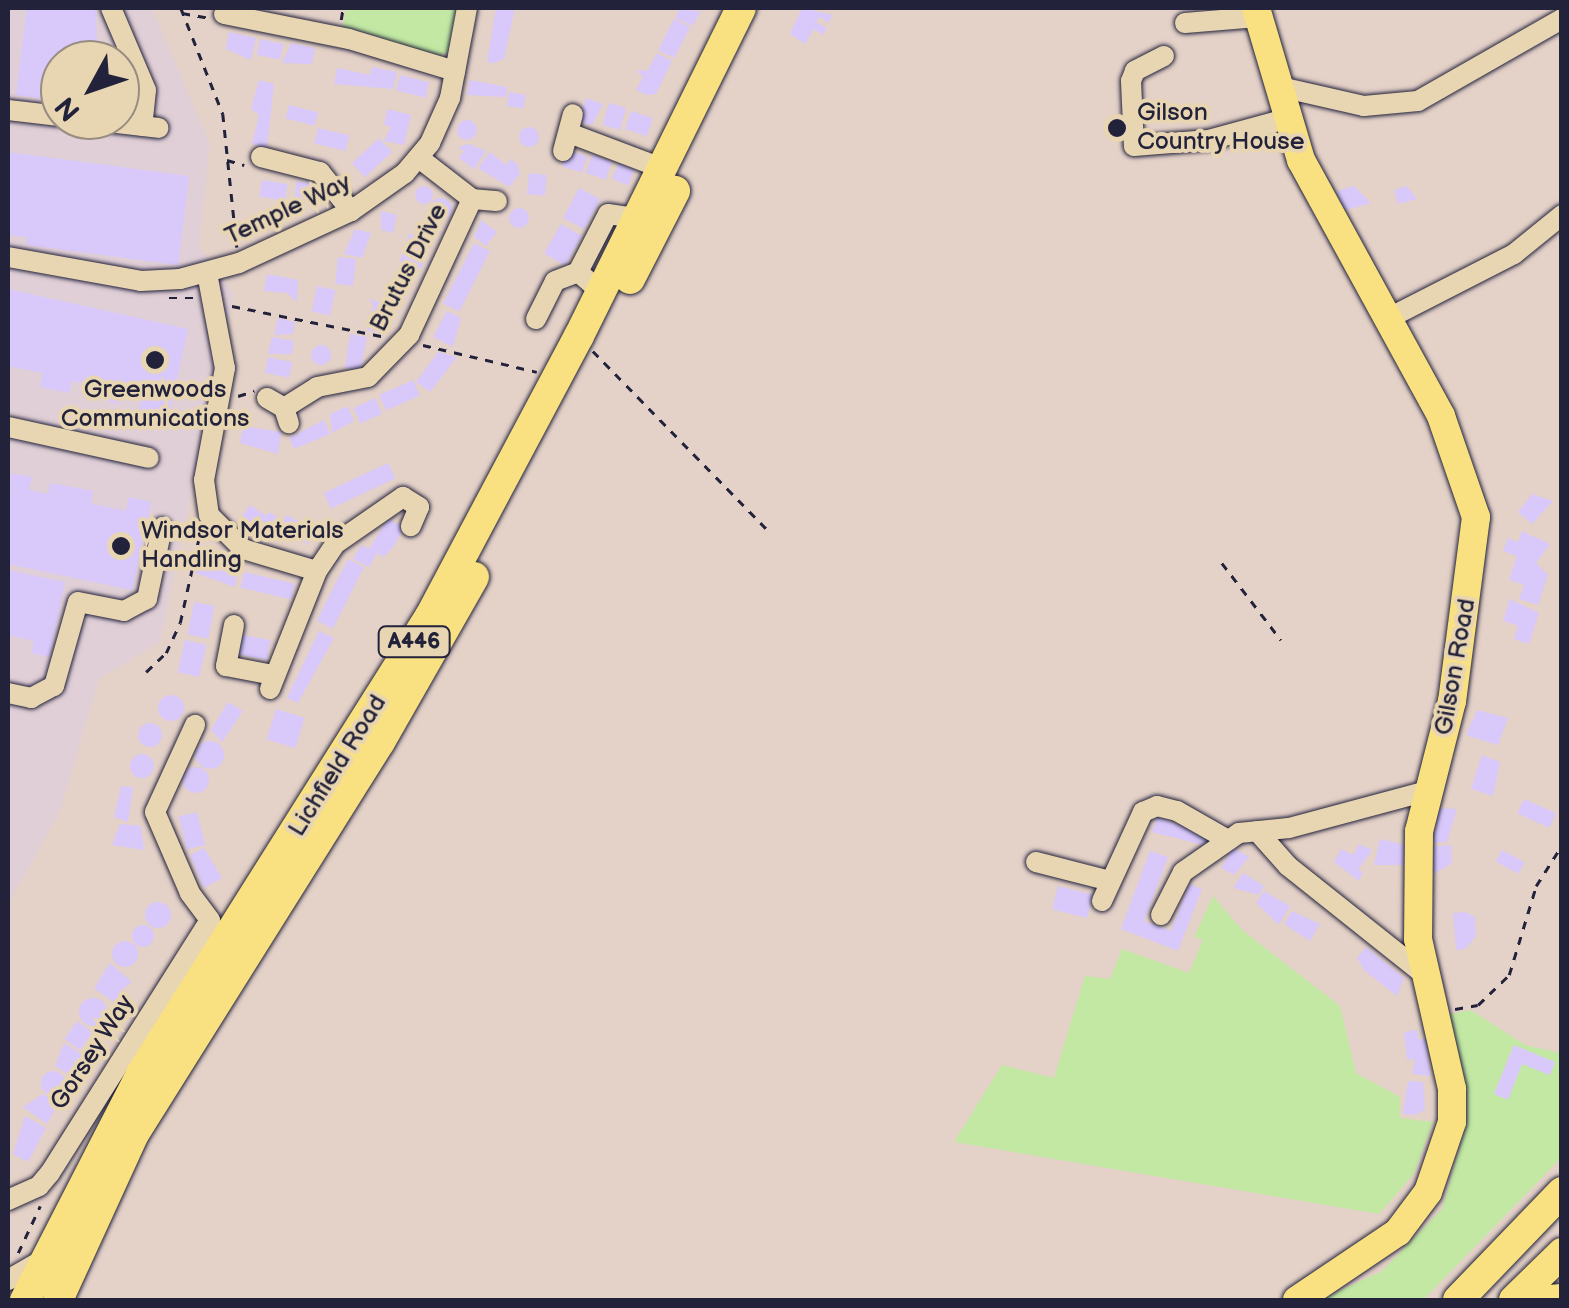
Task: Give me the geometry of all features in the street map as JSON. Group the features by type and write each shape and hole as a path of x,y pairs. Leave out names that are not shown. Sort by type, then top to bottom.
{"highway":[{"name":"Lichfield Road","path":"25,1300 31,1255 420,632 558,376 590,282 636,218 664,169 740,9"},
{"name":"Lichfield Road","path":"58,1300 134,1134 439,642 593,351 740,9"},
{"path":"1458,1300 1562,1192"},
{"path":"1514,1300 1562,1254"},
{"path":"1550,1300 1562,1299"}],"main road":[{"name":"Gilson Road","path":"1257,12 1286,119 1308,176 1462,462 1476,518 1452,701 1418,831 1418,939 1452,1122 1428,1192 1381,1248 1296,1300"}],"street":[{"path":"111,8 125,40"},
{"name":"Temple Way","path":"8,256 141,281 207,274 294,240 351,211 420,158 444,116 467,8"},
{"path":"1185,23 1257,12"},
{"path":"224,14 277,16 455,71"},
{"path":"1276,86 1364,106 1418,100 1562,20"},
{"path":"1164,56 1136,71 1131,81 1134,146 1210,140 1286,119"},
{"path":"140,76 146,90 150,127 140,126"},
{"path":"8,110 40,114"},
{"path":"568,133 664,169"},
{"path":"260,157 292,153 320,172 351,211"},
{"name":"Brutus Drive","path":"420,158 472,199 498,201"},
{"name":"Brutus Drive","path":"280,410 317,387 368,376 405,340 472,199"},
{"path":"1387,318 1514,254 1562,215"},
{"path":"207,274 225,357 220,408 204,480 209,515 242,549 316,571"},
{"path":"536,319 555,281 590,282"},
{"path":"8,426 150,458"},
{"path":"236,625 226,666 272,682 316,571 359,522 408,497 419,507 412,526"},
{"path":"8,694 31,698 62,674 78,602 124,611 147,599 162,528"},
{"name":"Gorsey Way","path":"8,1200 40,1186 50,1173 210,920 190,893 155,812 194,725"},
{"path":"1162,915 1184,872 1228,840 1426,791"},
{"path":"1102,901 1133,824 1157,806 1228,840"},
{"path":"1257,830 1288,866 1424,974"},
{"path":"1036,862 1110,881"},
{"path":"42,1300 96,1182 134,1134"},
{"path":"8,1280 31,1255"}],"path":[{"path":"181,10 216,20 224,14"},
{"path":"181,10 223,114 239,263"},
{"path":"234,223 284,229 294,240"},
{"path":"141,281 144,293 213,302 405,340 558,376"},
{"path":"593,351 767,529"},
{"path":"220,408 249,391 280,410"},
{"path":"146,672 166,653 180,622 209,515"},
{"path":"1222,563 1281,640"},
{"path":"1434,1013 1478,1005 1509,975 1536,886 1562,845"},
{"path":"31,1255 53,1180 50,1173"}],"shaded area":[{"path":"8,8 152,8 210,144 199,246 234,294 160,642 99,679 60,811 8,905"}],"green space":[{"path":"346,8 458,8 451,51 438,57 343,28"},
{"path":"1213,896 1242,930 1340,1006 1356,1073 1400,1097 1400,1118 1433,1122 1413,1175 1379,1214 954,1142 1002,1065 1054,1078 1085,976 1110,979 1122,949 1189,973 1203,940 1194,937"},
{"path":"1471,1010 1525,1045 1561,1053 1561,1158 1423,1300 1320,1300 1382,1271 1442,1209 1466,1125 1445,1015","holes":["1513,1046 1555,1063 1549,1075 1522,1064 1508,1099 1495,1091"]}],"building":[{"path":"27,8 96,8 97,40 40,40 40,98 16,95"},
{"path":"496,8 515,8 504,59 494,63 487,62"},
{"path":"680,8 701,12 692,26 675,18"},
{"path":"802,8 833,15 828,23 820,17 816,22 827,28 823,35 814,29 805,44 790,34"},
{"path":"674,19 690,27 674,58 658,50"},
{"path":"229,32 256,38 251,60 226,49"},
{"path":"260,39 283,44 280,60 257,55"},
{"path":"291,43 315,48 312,64 282,63"},
{"path":"657,53 672,61 656,94 647,95 636,90 643,77 636,70 647,71"},
{"path":"372,67 397,72 393,89 334,84 337,68 370,75"},
{"path":"400,75 429,82 425,98 396,91"},
{"path":"259,80 274,84 267,148 252,144 259,115 251,109"},
{"path":"470,80 507,87 506,97 467,95"},
{"path":"509,92 526,95 523,109 507,106"},
{"path":"586,98 603,104 592,125 578,121"},
{"path":"609,103 626,108 620,130 603,125"},
{"path":"289,105 318,112 315,126 286,119"},
{"path":"387,109 411,115 404,145 384,141 391,127 384,125"},
{"path":"631,111 653,118 647,136 625,129"},
{"path":"467,120 477,130 467,140 457,130"},
{"path":"529,127 539,137 529,147 519,137"},
{"path":"318,128 349,135 346,151 314,144"},
{"path":"379,138 392,152 365,177 352,163"},
{"path":"469,144 486,151 474,169 459,158 464,151 458,147"},
{"path":"567,150 587,156 582,172 562,166"},
{"path":"8,152 189,176 178,265 27,245 27,237 8,235"},
{"path":"490,152 506,165 511,159 517,164 520,174 509,187 478,168"},
{"path":"592,155 612,162 606,180 586,173"},
{"path":"619,163 635,170 628,185 612,179"},
{"path":"529,173 547,175 545,196 527,194"},
{"path":"262,180 288,184 285,201 259,197"},
{"path":"297,181 323,185 320,202 294,198"},
{"path":"424,186 431,188 431,202 424,204 417,202 415,195 417,188"},
{"path":"1354,186 1371,203 1342,211 1337,191"},
{"path":"1407,186 1417,199 1398,204 1394,190"},
{"path":"579,188 600,199 584,229 563,218"},
{"path":"441,198 449,201 449,217 441,220 433,217 430,209 433,201"},
{"path":"519,208 529,218 519,228 509,218"},
{"path":"381,211 397,215 393,233 381,230"},
{"path":"481,220 497,232 486,246 474,237"},
{"path":"561,224 582,236 565,265 544,253"},
{"path":"355,229 371,233 362,258 344,254"},
{"path":"409,234 428,238 422,268 411,271 405,300 386,302"},
{"path":"474,243 490,251 459,312 443,304"},
{"path":"338,257 356,259 353,286 335,284"},
{"path":"267,274 298,280 297,302 287,293 264,291"},
{"path":"317,286 336,290 330,315 312,311"},
{"path":"8,289 188,329 169,416 139,409 142,395 121,391 119,404 89,397 92,385 72,381 69,393 40,387 43,373 8,366"},
{"path":"369,298 391,308 385,334 367,330 373,305"},
{"path":"447,311 461,318 453,347 433,337"},
{"path":"278,318 295,322 293,334 274,335"},
{"path":"350,334 367,337 360,370 345,368"},
{"path":"272,337 294,341 292,354 268,354"},
{"path":"317,345 325,345 331,355 325,365 317,365 311,359 311,351"},
{"path":"438,352 457,357 430,392 416,382"},
{"path":"268,357 292,362 289,378 265,373"},
{"path":"413,380 420,396 386,411 379,395"},
{"path":"375,398 382,413 360,424 353,408"},
{"path":"348,406 354,421 332,433 330,414"},
{"path":"324,420 330,434 294,449 289,438"},
{"path":"243,426 281,432 278,454 240,443"},
{"path":"388,463 395,478 331,508 324,493"},
{"path":"11,473 32,477 29,490 48,494 50,483 93,491 91,504 126,511 129,497 151,502 132,590 8,564"},
{"path":"1532,494 1553,501 1532,524 1518,512"},
{"path":"250,505 283,521 287,515 317,532 308,544 277,529 274,534 257,529 241,518"},
{"path":"388,519 404,527 384,557 377,553 369,567 353,559 361,545 369,549"},
{"path":"1522,531 1550,544 1536,563 1548,575 1538,605 1519,599 1524,585 1509,580 1517,556 1503,551 1508,538 1518,542"},
{"path":"198,557 238,569 235,587 195,573"},
{"path":"348,559 364,567 333,629 317,620"},
{"path":"8,570 65,582 49,657 31,653 34,641 8,635"},
{"path":"244,572 295,584 291,599 240,588"},
{"path":"1510,599 1539,613 1529,644 1514,639 1518,626 1503,621"},
{"path":"194,602 215,606 208,638 188,634"},
{"path":"319,631 334,638 298,703 287,698"},
{"path":"238,634 270,640 267,660 234,654"},
{"path":"185,640 206,645 199,677 178,672"},
{"path":"171,695 180,699 184,708 180,717 171,721 162,717 158,708 162,699"},
{"path":"228,702 243,711 222,742 211,730"},
{"path":"276,709 305,718 295,748 267,740"},
{"path":"1477,710 1508,718 1498,745 1466,735"},
{"path":"150,723 162,735 150,747 138,735"},
{"path":"210,741 220,745 224,755 220,765 210,769 200,765 196,755 200,745"},
{"path":"142,754 154,766 142,778 130,766"},
{"path":"1482,755 1500,762 1493,796 1471,789"},
{"path":"196,767 205,771 209,780 205,789 196,793 187,789 183,780 187,771"},
{"path":"121,786 133,787 128,822 114,817"},
{"path":"1524,799 1556,813 1549,828 1517,814"},
{"path":"1433,808 1457,809 1447,842 1433,843"},
{"path":"197,812 205,845 187,850 179,817"},
{"path":"1158,817 1207,836 1204,845 1152,832"},
{"path":"120,824 141,826 144,850 112,845"},
{"path":"1380,839 1409,846 1404,865 1374,865"},
{"path":"1359,844 1372,850 1358,870 1363,872 1359,881 1334,862 1341,849 1353,855"},
{"path":"1451,845 1452,863 1427,878 1424,847"},
{"path":"204,848 222,878 204,888 190,855"},
{"path":"1233,848 1249,857 1234,875 1221,868"},
{"path":"1502,850 1525,863 1518,874 1496,861"},
{"path":"1150,851 1168,857 1144,921 1171,931 1189,884 1202,889 1178,951 1121,929"},
{"path":"1243,873 1264,886 1259,895 1233,888"},
{"path":"1058,886 1093,895 1087,918 1052,909"},
{"path":"1264,891 1290,906 1279,925 1256,903"},
{"path":"158,902 167,906 171,915 167,924 158,928 149,924 145,915 149,906"},
{"path":"1292,911 1320,924 1310,941 1284,924"},
{"path":"1465,912 1475,917 1476,936 1465,949 1456,950 1453,913"},
{"path":"143,925 154,936 143,947 132,936"},
{"path":"125,941 134,945 138,954 134,963 125,967 116,963 112,954 116,945"},
{"path":"1366,947 1404,978 1397,996 1365,971 1357,958"},
{"path":"110,963 132,982 120,991 118,1005 94,988"},
{"path":"93,998 103,1002 107,1012 103,1022 93,1026 83,1022 79,1012 83,1002"},
{"path":"77,1021 93,1032 80,1050 64,1039"},
{"path":"1417,1030 1418,1039 1426,1039 1430,1076 1412,1074 1415,1059 1407,1060 1404,1032"},
{"path":"64,1043 83,1055 69,1075 55,1066"},
{"path":"1514,1045 1555,1062 1550,1075 1522,1064 1508,1100 1494,1094"},
{"path":"53,1071 62,1074 62,1092 53,1095 44,1092 41,1083 44,1074"},
{"path":"1408,1081 1423,1082 1425,1110 1415,1115 1403,1114"},
{"path":"43,1094 59,1103 47,1124 23,1107"},
{"path":"25,1116 46,1128 28,1162 13,1154"}],"place":[{"name":"Gilson Country House","path":"1117,128"},
{"name":"Greenwoods Communications","path":"155,360"},
{"name":"Windsor Materials Handling","path":"121,546"}]}
